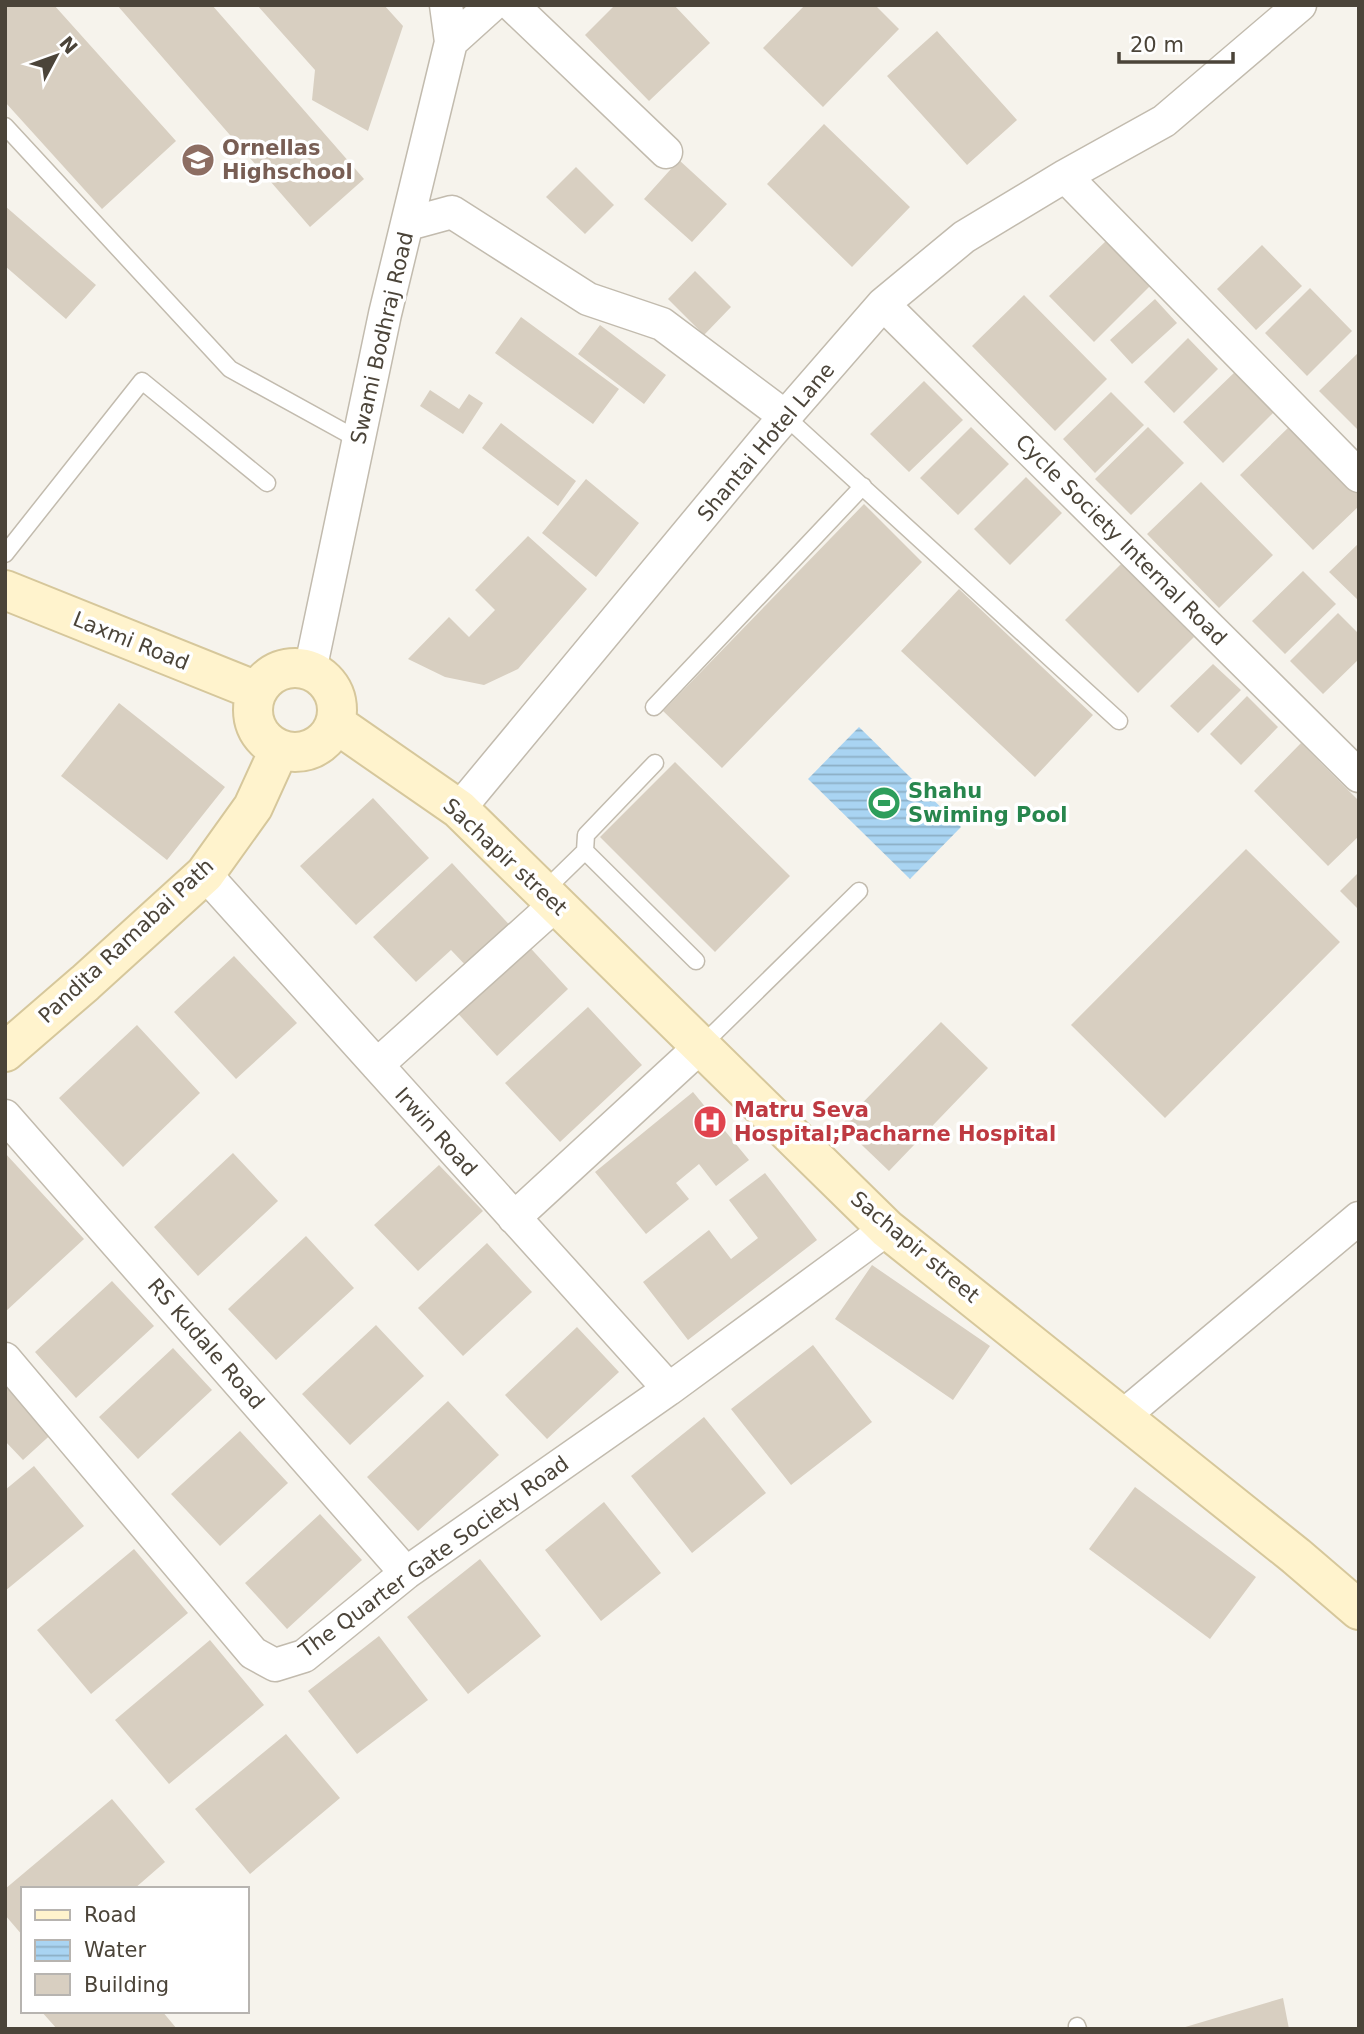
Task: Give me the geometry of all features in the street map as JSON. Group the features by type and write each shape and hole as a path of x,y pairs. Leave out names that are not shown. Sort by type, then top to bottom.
{"street":[{"name":"Swami Bodhraj Road","path":"310,671 385,314 451,42 446,5"},
{"path":"451,42 492,5"},
{"path":"512,5 666,152"},
{"name":"Shantai Hotel Lane","path":"459,809 883,304 964,237 1164,121 1300,5"},
{"path":"1065,176 1359,476"},
{"path":"408,224 452,212 588,299 662,324 786,417"},
{"name":"Cycle Society Internal Road","path":"883,304 1359,776"},
{"name":"Laxmi Road","path":"5,590 257,691"},
{"path":"283,669 310,671 322,678 331,689 338,709 329,735 313,748 292,753 279,750 267,742 255,725 252,705 257,691 270,676 283,669"},
{"name":"Sachapir street","path":"335,723 459,809 887,1229 1322,1577 1359,1610"},
{"name":"Pandita Ramabai Path","path":"5,1052 205,874 253,807 279,750"},
{"name":"Irwin Road","path":"205,874 669,1390"},
{"path":"377,1065 550,898"},
{"path":"514,1218 701,1046"},
{"name":"RS Kudale Road","path":"5,1116 406,1573"},
{"path":"1122,1417 1359,1217"},
{"name":"The Quarter Gate Society Road","path":"5,1359 253,1653 275,1665 304,1656 406,1573 669,1390 887,1229"}],"lane":[{"path":"5,126 229,369 359,440"},
{"path":"5,554 142,381 267,483"},
{"path":"786,417 1119,721"},
{"path":"654,707 863,486"},
{"path":"550,898 585,851 586,835 655,763"},
{"path":"585,851 696,961"},
{"path":"701,1046 859,891"}],"water":[{"name":"Shahu Swiming Pool","path":"859,727 961,827 910,879 808,779"}],"building":[{"path":"5,5 54,5 176,141 102,209 5,102"},
{"path":"117,5 212,5 364,179 310,227"},
{"path":"257,5 384,5 403,26 368,131 312,100 315,70"},
{"path":"615,5 674,5 710,43 649,101 585,35"},
{"path":"805,5 875,5 899,29 823,107 763,48"},
{"path":"937,31 1017,120 967,165 887,76"},
{"path":"824,124 910,207 852,267 767,184"},
{"path":"679,160 727,204 692,242 644,199"},
{"path":"576,167 614,205 585,234 546,197"},
{"path":"5,206 96,285 66,319 5,266"},
{"path":"1107,240 1151,285 1094,342 1049,296"},
{"path":"1262,245 1302,286 1256,330 1217,289"},
{"path":"695,271 731,307 704,335 668,299"},
{"path":"1310,288 1352,331 1307,376 1265,333"},
{"path":"1024,295 1107,379 1055,431 972,346"},
{"path":"1155,299 1177,323 1132,364 1110,340"},
{"path":"521,317 619,389 593,424 495,353"},
{"path":"600,325 666,375 644,404 578,354"},
{"path":"1188,338 1218,369 1174,413 1144,382"},
{"path":"1359,352 1359,431 1319,391"},
{"path":"1237,370 1276,410 1223,463 1183,422"},
{"path":"924,381 963,420 909,472 870,434"},
{"path":"430,390 459,409 469,394 483,403 463,434 420,406"},
{"path":"1111,392 1144,425 1095,473 1063,439"},
{"path":"501,423 576,481 558,506 482,448"},
{"path":"1291,425 1359,494 1359,506 1313,550 1240,475"},
{"path":"971,427 1009,464 958,515 920,478"},
{"path":"1148,427 1184,463 1131,515 1095,479"},
{"path":"1026,477 1062,513 1010,565 974,529"},
{"path":"586,479 639,523 596,577 542,533"},
{"path":"1201,482 1273,555 1219,608 1147,534"},
{"path":"864,504 922,562 722,768 663,711"},
{"path":"528,536 587,589 518,669 484,685 445,677 408,659 449,617 469,637 495,610 475,590"},
{"path":"1359,543 1359,601 1329,572"},
{"path":"1121,564 1194,637 1138,693 1065,620"},
{"path":"1303,571 1336,604 1285,654 1252,621"},
{"path":"959,589 1093,715 1035,777 901,651"},
{"path":"1338,613 1359,634 1359,659 1323,694 1290,661"},
{"path":"1213,664 1241,690 1198,733 1170,706"},
{"path":"1247,696 1278,727 1241,765 1210,734"},
{"path":"119,703 225,787 167,860 61,776"},
{"path":"1301,743 1359,801 1359,836 1328,866 1254,791"},
{"path":"675,762 790,876 715,952 600,837"},
{"path":"373,798 429,858 356,925 300,866"},
{"path":"1246,849 1340,942 1165,1118 1071,1025"},
{"path":"452,863 516,932 472,972 451,950 416,982 373,937"},
{"path":"1359,872 1359,910 1340,891"},
{"path":"524,941 568,989 497,1056 452,1007"},
{"path":"234,956 297,1023 236,1079 174,1012"},
{"path":"588,1007 642,1065 560,1142 505,1083"},
{"path":"941,1022 988,1068 889,1171 841,1125"},
{"path":"137,1025 200,1093 123,1167 59,1098"},
{"path":"693,1092 749,1160 716,1186 699,1164 676,1183 689,1199 646,1234 595,1172"},
{"path":"5,1153 84,1239 5,1312"},
{"path":"233,1153 278,1201 198,1276 154,1227"},
{"path":"439,1165 483,1211 418,1271 374,1225"},
{"path":"765,1173 817,1240 688,1340 643,1282 709,1230 731,1259 758,1238 729,1200"},
{"path":"306,1236 354,1288 276,1360 228,1309"},
{"path":"487,1243 532,1292 463,1356 418,1308"},
{"path":"872,1265 990,1346 953,1400 835,1319"},
{"path":"112,1281 154,1326 76,1398 35,1352"},
{"path":"376,1325 424,1376 350,1445 302,1394"},
{"path":"577,1327 619,1372 547,1439 505,1395"},
{"path":"813,1345 872,1422 791,1485 731,1409"},
{"path":"173,1348 212,1390 138,1459 99,1417"},
{"path":"5,1370 57,1429 23,1460 5,1441"},
{"path":"448,1401 499,1455 418,1531 367,1477"},
{"path":"704,1417 766,1493 692,1553 631,1476"},
{"path":"240,1431 288,1483 220,1546 171,1494"},
{"path":"34,1466 84,1526 5,1591 5,1490"},
{"path":"1135,1487 1256,1577 1210,1639 1089,1549"},
{"path":"604,1502 661,1573 601,1621 545,1550"},
{"path":"320,1514 362,1560 287,1629 245,1583"},
{"path":"134,1549 188,1613 91,1694 37,1630"},
{"path":"480,1559 541,1636 468,1694 407,1617"},
{"path":"379,1636 428,1700 357,1754 308,1691"},
{"path":"210,1640 264,1705 169,1784 115,1720"},
{"path":"286,1734 340,1798 250,1874 195,1809"},
{"path":"112,1799 165,1862 136,1887 21,1887 21,1934 5,1915 5,1889"},
{"path":"1283,1998 1289,2029 1182,2029 1182,2028"},
{"path":"43,2013 164,2013 177,2029 57,2029"}],"place":[{"name":"Ornellas Highschool","path":"198,160"},
{"name":"Shahu Swiming Pool","path":"884,803"},
{"name":"Matru Seva Hospital;Pacharne Hospital","path":"710,1122"}]}
